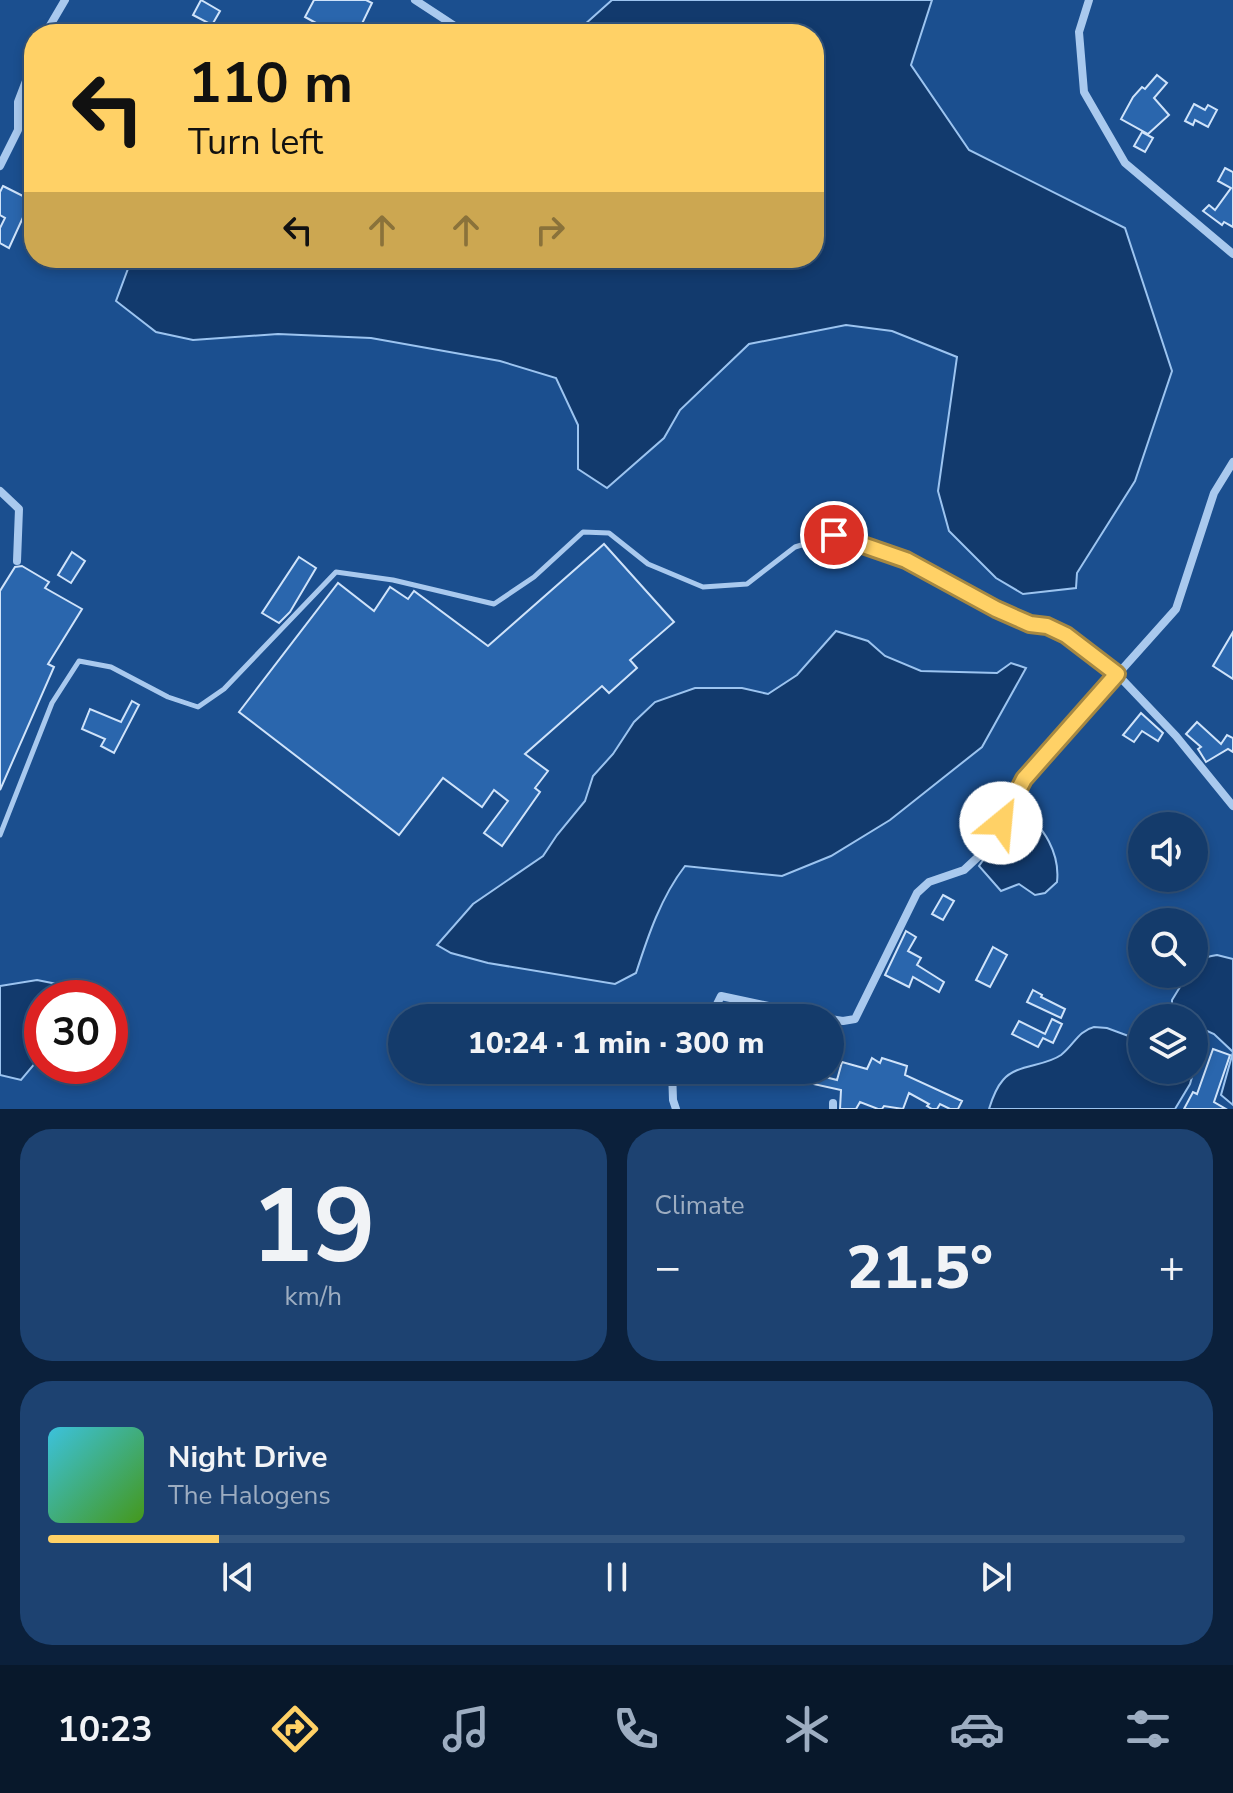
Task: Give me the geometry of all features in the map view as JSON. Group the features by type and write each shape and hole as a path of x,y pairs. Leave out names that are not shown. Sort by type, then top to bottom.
{"street":[{"path":"51,24 65,0"},
{"path":"415,0 452,24"},
{"path":"1089,0 1079,32 1084,92 1125,163 1233,254"},
{"path":"0,166 18,130 18,102 24,86"},
{"path":"844,1019 855,1019 917,893 929,882 964,870 980,855 1024,779 1176,609 1214,493 1233,462"},
{"path":"0,491 19,509 17,561"},
{"path":"1117,674 1176,736 1233,806"},
{"path":"717,1004 721,996 760,1004"},
{"path":"672,1084 676,1109"}],"lane":[{"path":"0,835 52,703 79,661 111,667 168,697 198,707 224,689 336,572 393,580 494,604 534,577 583,532 609,533 648,564 703,587 747,584 795,547 834,535 906,560 996,609 1066,635 1117,674"}],"water":[{"path":"612,0 932,0 911,65 969,150 1125,228 1172,371 1135,481 1077,573 1076,588 1023,594 996,578 949,531 938,491 957,357 892,331 846,325 749,344 680,410 664,438 607,488 578,469 578,425 556,378 500,361 371,338 278,334 193,340 156,332 116,301 128,268 824,268 824,24 585,24"},
{"path":"836,631 868,641 885,656 921,671 997,673 1011,663 1026,668 982,747 890,820 831,856 782,876 685,866 662,904 636,973 615,984 488,963 451,953 437,945 473,904 543,856 585,801 593,776 613,754 634,722 655,702 695,688 742,688 768,694 797,675"},
{"path":"1019,813 1036,824 1053,851 1057,882 1045,893 1035,895 1019,884 1001,891 979,866"},
{"path":"1217,955 1233,959 1233,1052 1208,1031 1208,1004 1172,1004 1179,988 1208,988 1208,957"},
{"path":"24,982 24,1076 21,1080 0,1075 0,986"},
{"path":"1094,1027 1107,1028 1128,1036 1128,1084 1190,1084 1175,1109 989,1109 998,1086 1009,1075 1061,1055 1084,1032"},
{"path":"1233,1052 1233,1105 1221,1095"}],"building":[{"path":"201,0 220,11 213,24 193,15"},
{"path":"314,0 366,0 372,3 362,24 315,24 305,17"},
{"path":"1157,75 1167,83 1154,98 1169,115 1148,134 1121,119 1133,97"},
{"path":"1194,104 1205,110 1208,105 1217,110 1208,127 1195,120 1193,125 1185,121"},
{"path":"1142,132 1153,138 1145,152 1134,146"},
{"path":"1225,168 1233,172 1233,227 1224,222 1222,225 1203,211 1209,205 1215,210 1231,188 1218,181"},
{"path":"3,186 24,196 24,215 9,248 0,243 0,228 5,218 0,215"},
{"path":"604,544 674,622 630,660 637,668 609,693 602,686 525,754 548,771 535,788 540,792 502,846 484,833 508,801 494,790 482,807 443,778 399,835 239,712 338,583 374,611 390,587 408,599 414,591 488,646"},
{"path":"72,552 85,561 71,583 58,575"},
{"path":"299,557 316,568 290,612 279,623 262,613"},
{"path":"22,566 49,582 45,588 82,609 48,664 54,667 0,790 0,591 15,567"},
{"path":"1233,632 1233,679 1213,666"},
{"path":"132,701 139,705 114,753 101,746 105,739 82,729 90,709 121,722"},
{"path":"1141,713 1163,733 1158,741 1142,731 1134,742 1123,735"},
{"path":"1197,722 1221,744 1227,735 1233,738 1233,752 1228,749 1206,762 1198,749 1201,747 1186,734"},
{"path":"943,895 954,901 943,920 932,914"},
{"path":"906,931 916,937 908,951 921,958 917,965 944,982 939,992 913,977 909,987 885,975"},
{"path":"993,947 1007,955 990,987 976,980"},
{"path":"1033,990 1065,1009 1061,1018 1027,1002"},
{"path":"1052,1019 1062,1024 1053,1043 1043,1038 1038,1047 1012,1034 1019,1021 1045,1034"},
{"path":"1213,1049 1230,1055 1214,1102 1226,1109 1184,1109 1193,1092 1197,1094 1201,1084 1208,1084 1208,1063"},
{"path":"872,1058 880,1063 882,1058 907,1066 905,1075 962,1101 958,1109 940,1104 937,1109 932,1109 909,1093 903,1109 884,1106 878,1109 860,1102 856,1109 840,1109 841,1090 814,1084 844,1084 844,1063 867,1069"}],"route":[{"path":"834,535 906,560 996,609 1066,635 1117,674 1024,779 1001,823"}]}
